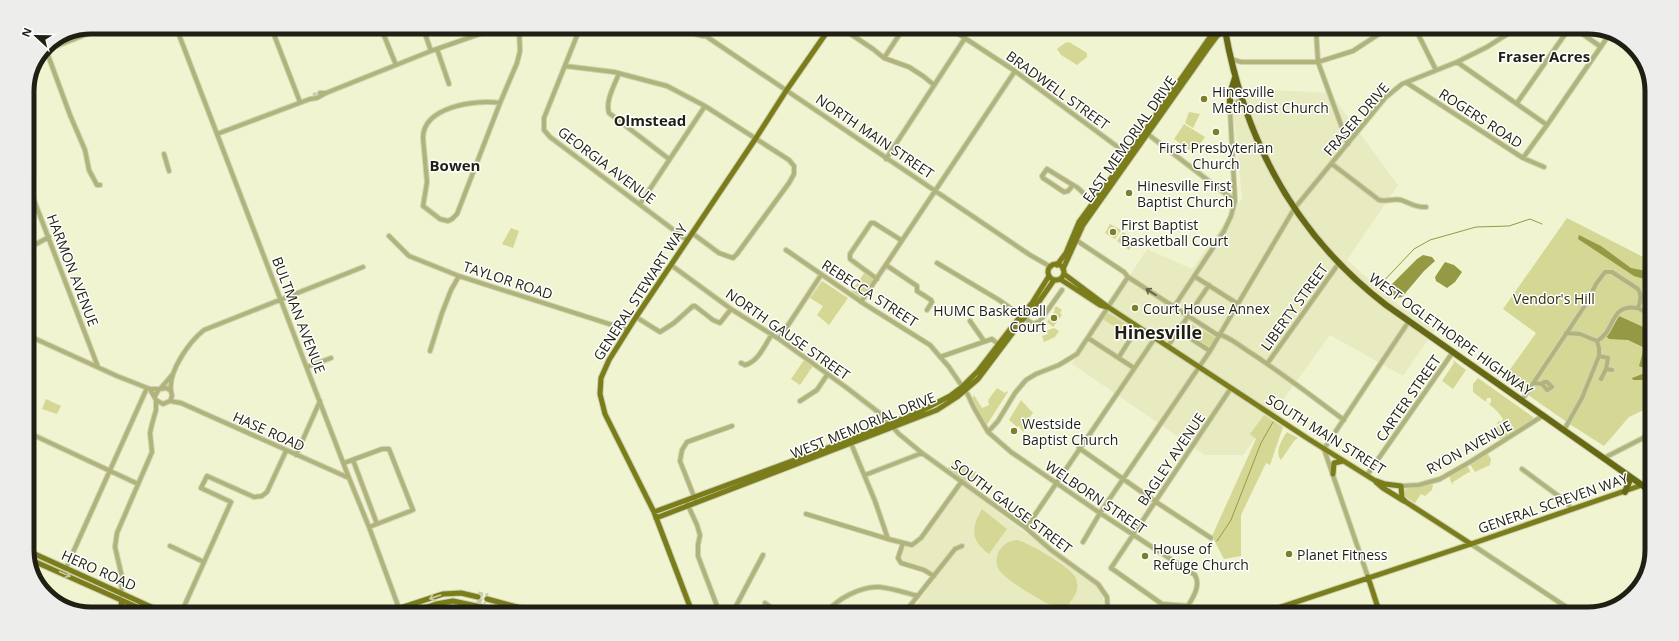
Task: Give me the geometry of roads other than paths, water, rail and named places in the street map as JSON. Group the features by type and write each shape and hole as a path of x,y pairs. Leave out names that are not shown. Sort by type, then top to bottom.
{"highway":[{"name":"WEST OGLETHORPE HIGHWAY","path":"1226,34 1234,75 1268,167 1294,209 1316,238 1339,263 1374,296 1645,487"},
{"path":"1230,110 1230,94 1234,75"},
{"path":"1625,473 1629,482 1625,492"}],"main road":[{"name":"GENERAL STEWART WAY","path":"690,607 655,515 608,421 601,401 600,390 602,374 612,353 826,34"},
{"name":"EAST MEMORIAL DRIVE","path":"1145,133 1212,34"},
{"name":"EAST MEMORIAL DRIVE","path":"1057,280 1063,271 1083,225 1129,155 1212,42 1221,34"},
{"name":"EAST MEMORIAL DRIVE","path":"1057,265 1070,246 1079,222 1093,199 1129,155"},
{"path":"1108,307 1100,305 1057,280 1049,271 1057,265 1108,307 1155,338"},
{"name":"WEST MEMORIAL DRIVE","path":"655,515 696,501 850,442 892,425 965,391 978,379 1023,317 1037,296 1049,271"},
{"name":"WEST MEMORIAL DRIVE","path":"965,391 978,370 998,344 1038,303 1057,280"},
{"name":"SOUTH MAIN STREET","path":"1155,338 1367,476 1385,484 1401,486"},
{"path":"1333,474 1334,463 1344,461"},
{"path":"1374,480 1383,488 1471,544"},
{"name":"GENERAL SCREVEN WAY","path":"1280,607 1471,544 1642,485"},
{"path":"1401,486 1402,498 1406,502"},
{"name":"HERO ROAD","path":"34,555 66,568 121,597 149,607"},
{"path":"35,562 121,597 138,607"},
{"path":"1368,577 1378,607"},
{"path":"407,607 443,594 456,593 477,597"},
{"path":"121,597 122,607"},
{"path":"487,599 516,607"},
{"path":"427,607 453,601 479,607"}],"street":[{"name":"BULTMAN AVENUE","path":"179,34 369,527 398,607"},
{"path":"274,34 300,102"},
{"path":"383,34 396,65"},
{"path":"426,34 431,51"},
{"path":"217,134 312,97 317,98 328,92 431,51 480,34"},
{"path":"500,103 477,101 452,107 432,117 426,124 423,131 423,138 427,182 423,206 440,219 448,221 457,214 517,63 520,51 519,34"},
{"name":"GEORGIA AVENUE","path":"578,34 544,118 544,130 550,137 687,240"},
{"path":"695,34 705,37"},
{"name":"NORTH MAIN STREET","path":"701,34 1042,263 1049,271"},
{"path":"850,34 874,49 884,58 923,76 934,85"},
{"path":"884,58 900,34"},
{"name":"BRADWELL STREET","path":"959,34 1015,71 1129,155"},
{"path":"1316,34 1318,62 1348,144"},
{"path":"1230,59 1241,62 1318,62 1353,51 1380,34"},
{"path":"1418,34 1436,70"},
{"name":"FRASER DRIVE","path":"1084,542 1100,513 1220,335 1294,209 1385,98 1394,90 1407,83 1457,62 1487,47 1508,34"},
{"path":"1517,103 1565,34"},
{"path":"1583,34 1601,47"},
{"path":"60,44 84,35"},
{"path":"886,159 965,38"},
{"path":"1523,158 1607,38"},
{"path":"437,49 448,84"},
{"path":"48,56 85,150 89,170 96,185 100,185"},
{"path":"1234,75 1241,62"},
{"path":"1457,62 1547,125"},
{"path":"565,66 619,73 667,86 705,106 790,160 794,166 794,174 789,184 733,258 718,253 692,233"},
{"path":"861,302 1015,71"},
{"path":"619,73 607,107 609,113 670,159"},
{"name":"ROGERS ROAD","path":"1407,83 1523,158 1544,167"},
{"path":"320,93 328,92"},
{"path":"1174,307 1224,231 1231,216 1235,201 1230,110 1232,105 1242,100"},
{"path":"640,204 705,106"},
{"path":"1145,133 1235,201"},
{"path":"164,154 169,171"},
{"path":"1332,164 1379,200 1385,202 1400,200 1417,207 1426,207"},
{"path":"1073,185 1068,191 1064,192 1042,176 1048,169 1073,185 1083,192 1087,193 1093,199"},
{"name":"HARMON AVENUE","path":"34,200 98,367"},
{"path":"877,279 850,259 850,254 871,223 876,224 901,240"},
{"name":"TAYLOR ROAD","path":"389,236 409,256 459,276 628,330"},
{"path":"34,245 49,237"},
{"path":"1076,240 1188,317 1216,334 1237,344 1267,364 1344,420"},
{"name":"REBECCA STREET","path":"786,250 861,302 930,345 965,391"},
{"path":"937,263 1033,324 1040,321 1062,290"},
{"name":"LIBERTY STREET","path":"1267,364 1339,263"},
{"name":"NORTH GAUSE STREET","path":"671,265 731,309 779,339 873,408 892,425"},
{"path":"886,265 916,286 917,291 931,300 932,302 927,310"},
{"path":"155,414 168,403 173,375 182,354 197,335 204,330 281,298 363,267"},
{"path":"1522,400 1586,304 1601,276 1607,271 1638,289 1641,293 1641,299 1638,308"},
{"path":"779,339 821,275"},
{"path":"430,351 442,313 451,290 459,276"},
{"path":"988,432 998,421 1026,380 1036,374 1059,365 1077,354 1128,276"},
{"path":"1194,276 1238,304"},
{"path":"1168,346 1208,285"},
{"path":"636,317 660,332 674,323 693,306 713,320 720,322 731,309"},
{"path":"1597,341 1603,335 1620,310 1631,307 1638,308 1645,312"},
{"path":"1368,577 1324,449 1409,320"},
{"path":"970,321 984,341"},
{"path":"1119,357 1138,327"},
{"path":"1179,331 1210,350"},
{"path":"1566,333 1580,334 1597,341"},
{"path":"741,363 745,365 750,364 757,357 772,334"},
{"path":"34,338 148,388 167,388 181,403"},
{"path":"940,357 992,338 998,344"},
{"path":"1088,338 1134,368"},
{"path":"1026,528 1155,338"},
{"path":"1564,430 1582,398 1599,356 1597,341"},
{"name":"CARTER STREET","path":"1367,476 1453,352"},
{"path":"1599,356 1608,358 1606,369 1601,379"},
{"path":"307,367 331,358"},
{"path":"1606,369 1612,370"},
{"path":"121,597 122,577 116,556 115,540 152,452 150,434 155,414 156,398 160,388 173,375"},
{"path":"800,401 817,390 828,375"},
{"path":"1534,383 1542,384"},
{"path":"148,388 156,398 168,403 181,403"},
{"path":"66,568 148,388"},
{"name":"BAGLEY AVENUE","path":"1188,606 1162,604 1111,568 1231,388"},
{"name":"WELBORN STREET","path":"965,391 988,432 1010,452 1195,575 1198,581 1197,588 1188,606"},
{"path":"296,455 320,401"},
{"name":"HASE ROAD","path":"181,403 349,478"},
{"name":"RYON AVENUE","path":"1401,486 1419,485 1440,479 1544,416"},
{"name":"SOUTH GAUSE STREET","path":"892,425 899,434 922,453 1026,528 1051,550 1101,587 1107,597 1108,607"},
{"path":"696,501 680,461 682,450 687,442 732,426"},
{"path":"34,435 138,484"},
{"path":"1604,458 1645,437"},
{"path":"850,442 865,475 888,539"},
{"path":"1079,448 1124,478 1156,502 1212,538"},
{"path":"344,463 382,449 389,449 413,510 369,527"},
{"path":"184,607 231,502 202,488 207,476 254,497 262,496 267,492 286,451"},
{"path":"865,475 922,453"},
{"path":"353,460 376,524"},
{"path":"1522,468 1568,503 1571,510"},
{"path":"806,514 912,545 919,541 962,482"},
{"path":"687,504 699,532 700,538 698,545 698,556 718,607"},
{"path":"902,543 898,558 901,563 924,570 934,576"},
{"path":"1471,544 1566,607"},
{"path":"170,546 204,562"},
{"path":"909,607 955,549 962,546"},
{"path":"736,607 763,554"},
{"path":"833,607 841,600 863,589 879,587 918,596"},
{"path":"765,603 771,607"}],"waterway":[{"path":"1379,286 1414,249 1430,240 1476,227 1509,226 1530,219 1542,224"},
{"path":"1217,541 1231,520 1261,443 1273,422"}],"tunnel":[{"path":"313,95 320,93"},
{"path":"478,594 488,596"},
{"path":"477,600 486,602"}],"place":[{"name":"Hinesville Methodist Church","path":"1204,99"},
{"name":"First Presbyterian Church","path":"1216,132"},
{"name":"Hinesville First Baptist Church","path":"1129,193"},
{"name":"First Baptist Basketball Court","path":"1113,232"},
{"name":"Court House Annex","path":"1135,308"},
{"name":"HUMC Basketball Court","path":"1054,318"},
{"name":"Westside Baptist Church","path":"1014,431"},
{"name":"Planet Fitness","path":"1289,554"},
{"name":"House of Refuge Church","path":"1145,556"}],"district":[{"name":"Fraser Acres","path":"1544,56"},
{"name":"Olmstead","path":"650,120"},
{"name":"Bowen","path":"455,165"},
{"name":"Hinesville","path":"1158,332"}],"park label":[{"name":"Vendor's Hill","path":"1554,298"}]}
